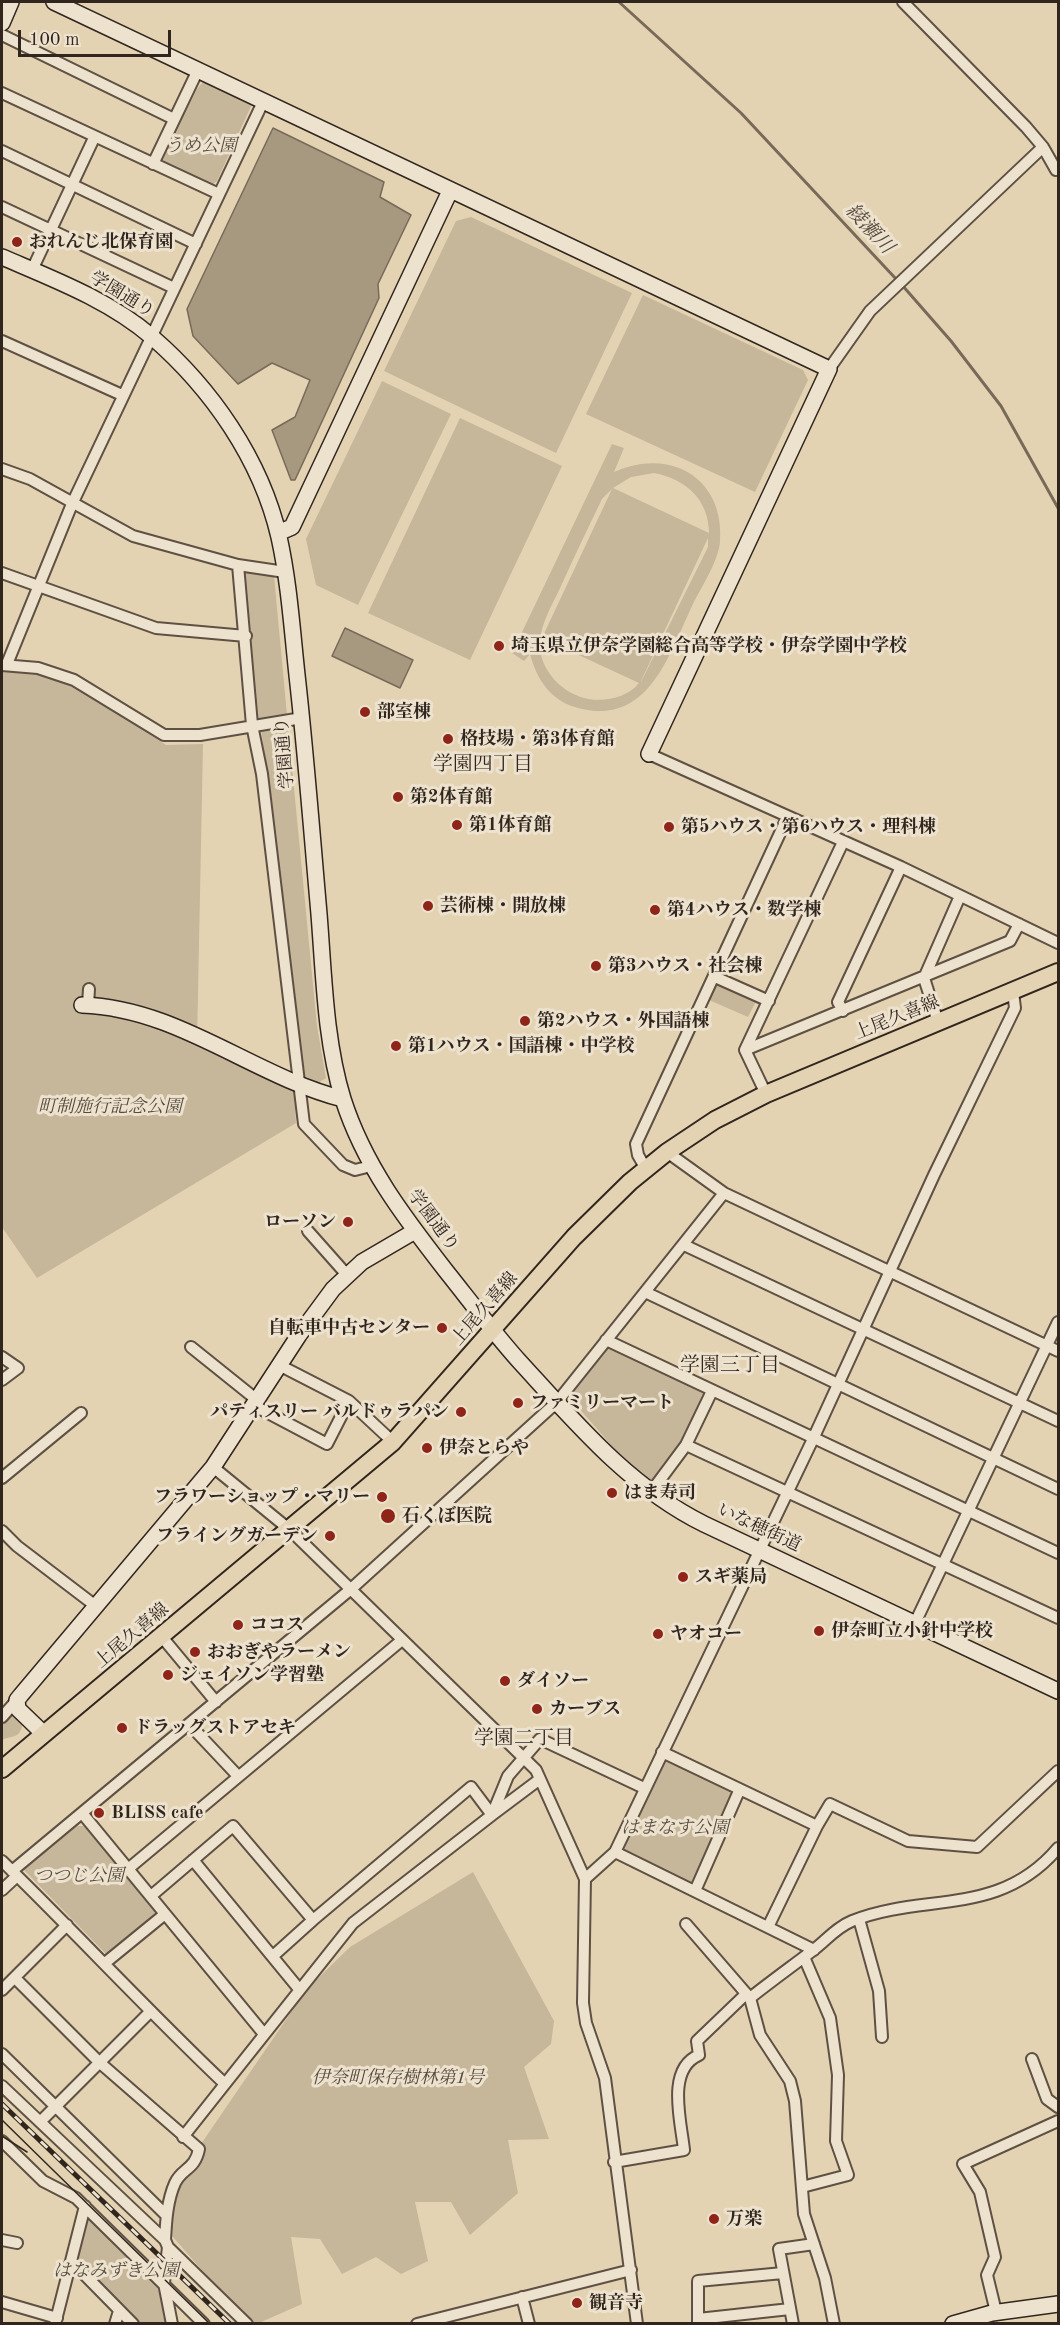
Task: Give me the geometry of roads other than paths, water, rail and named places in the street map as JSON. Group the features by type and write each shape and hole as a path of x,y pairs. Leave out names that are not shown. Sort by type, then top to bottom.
{"main road":[{"name":"上尾久喜線","path":"2,1769 393,1442 574,1237 667,1152 715,1120 766,1094 1059,972"}],"street":[{"path":"2,23 11,2"},
{"path":"54,2 197,72 829,369"},
{"path":"903,2 1043,147 1058,172"},
{"path":"2,35 174,119"},
{"path":"153,164 197,72"},
{"path":"2,93 94,138 219,194"},
{"path":"263,102 122,395 72,504 4,664 38,668 74,680 164,735 200,735 302,718"},
{"path":"32,270 94,138"},
{"path":"1043,147 870,311 829,369 649,754 787,818 901,867 1059,943"},
{"path":"2,151 196,244"},
{"path":"278,533 292,527 450,191"},
{"path":"2,207 174,288"},
{"name":"学園通り","path":"2,257 103,304 150,336 182,366 222,415 255,471 278,533 285,572 302,718 327,1013 343,1099 371,1166 415,1231 493,1330"},
{"path":"2,341 122,395"},
{"path":"2,469 30,479 133,536 238,565 285,572"},
{"path":"238,565 252,725 262,774 304,1124 342,1165 355,1170 371,1166"},
{"path":"2,573 156,628 246,636"},
{"path":"646,1169 638,1155 636,1144 787,818"},
{"path":"745,1050 843,842"},
{"path":"843,1011 838,1002 901,867"},
{"path":"938,1022 924,978 960,896"},
{"path":"745,1050 1010,941 1019,924"},
{"path":"715,977 769,1001"},
{"path":"89,989 85,1005 118,1008 185,1029 299,1085 343,1099"},
{"path":"585,1879 615,1852 788,1492 891,1274 934,1175 1015,1008 1013,992"},
{"path":"745,1050 766,1094"},
{"path":"667,1152 724,1193 891,1274 1059,1351"},
{"path":"2,1890 15,1874 82,1813 351,1589 557,1402 724,1193"},
{"path":"308,1231 347,1275"},
{"path":"2,1717 213,1467 316,1311 347,1275 380,1249 415,1231"},
{"path":"684,1245 1059,1422"},
{"path":"645,1292 1059,1489"},
{"path":"915,1623 1059,1322"},
{"name":"いな穂街道","path":"493,1330 610,1459 651,1492 686,1515 1059,1691"},
{"path":"606,1340 1059,1553"},
{"path":"191,1347 255,1402 327,1444 349,1401"},
{"path":"2,1357 18,1368 2,1380"},
{"path":"279,1365 349,1401 393,1442"},
{"path":"651,1492 687,1446 712,1391"},
{"path":"2,1478 81,1413"},
{"path":"687,1446 1059,1618"},
{"path":"213,1467 290,1530 536,1770 585,1879 583,2003 586,2023 605,2078 636,2324"},
{"path":"2,1531 17,1546 97,1607"},
{"path":"162,1637 216,1702"},
{"path":"128,1869 402,1640"},
{"path":"2,1707 17,1700"},
{"path":"17,1700 18,1708 44,1734"},
{"path":"189,1724 238,1776"},
{"path":"492,1815 508,1776 540,1739 644,1788"},
{"path":"662,1752 739,1791 817,1826"},
{"path":"768,1927 830,1804 908,1841 977,1848 1059,1771"},
{"path":"183,2137 353,1923 540,1779"},
{"path":"273,1956 471,1787 492,1815"},
{"path":"694,1892 739,1791"},
{"path":"82,1813 264,2034"},
{"path":"151,1896 233,1826 313,1920"},
{"path":"614,2162 684,2150 679,2096 680,2071 688,2060 699,2055 697,2042 748,1996 814,1950 834,1931 869,1915 968,1900 1006,1888 1047,1861 1059,1848"},
{"path":"615,1852 814,1950"},
{"path":"193,1860 299,1989"},
{"path":"2,1861 150,2012 225,2084"},
{"path":"105,1964 165,1914"},
{"path":"859,1920 879,1991 882,2037"},
{"path":"686,1924 748,1996 760,2035 790,2081 795,2101 804,2214 825,2278 834,2324"},
{"path":"2,1990 67,1925"},
{"path":"802,2187 848,2175 836,2141 838,2075 830,2018 804,1957"},
{"path":"15,1978 99,2062 199,2150 197,2162 175,2182 166,2215 164,2283 172,2324"},
{"path":"40,2122 150,2012"},
{"path":"2,2054 166,2215"},
{"path":"1032,2059 1047,2099 1059,2107"},
{"path":"2,2086 247,2324"},
{"path":"996,2313 987,2275 995,2257 980,2192 963,2164 1059,2121"},
{"path":"2,2141 7,2152 43,2181 76,2198 85,2206 204,2324"},
{"path":"2,2302 56,2321 85,2206"},
{"path":"2,2240 17,2243"},
{"path":"793,2324 779,2249 814,2244"},
{"path":"72,2262 133,2324"},
{"path":"417,2324 631,2270"},
{"path":"783,2273 698,2281 698,2321 753,2318 790,2309"},
{"path":"522,2297 529,2324"},
{"path":"953,2324 996,2313 1059,2304"},
{"path":"115,2324 119,2311"}],"waterway":[{"name":"綾瀬川","path":"619,2 741,113 897,280"},
{"name":"綾瀬川","path":"902,285 951,341 1001,406 1058,508"}],"tram line":[{"path":"2,2120 210,2324"},
{"path":"2,2136 27,2152"}],"railway":[{"path":"2,2104 230,2324"}],"place":[{"name":"おれんじ北保育園","path":"17,242"},
{"name":"埼玉県立伊奈学園総合高等学校・伊奈学園中学校","path":"499,646"},
{"name":"部室棟","path":"365,712"},
{"name":"格技場・第3体育館","path":"448,739"},
{"name":"第2体育館","path":"398,797"},
{"name":"第1体育館","path":"457,825"},
{"name":"第5ハウス・第6ハウス・理科棟","path":"669,827"},
{"name":"芸術棟・開放棟","path":"428,906"},
{"name":"第4ハウス・数学棟","path":"655,910"},
{"name":"第3ハウス・社会棟","path":"596,966"},
{"name":"第2ハウス・外国語棟","path":"525,1021"},
{"name":"第1ハウス・国語棟・中学校","path":"396,1046"},
{"name":"ローソン","path":"348,1222"},
{"name":"自転車中古センター","path":"442,1328"},
{"name":"ファミリーマート","path":"518,1403"},
{"name":"パティスリー バルドゥラパン","path":"461,1412"},
{"name":"伊奈とらや","path":"427,1448"},
{"name":"はま寿司","path":"612,1493"},
{"name":"フラワーショップ・マリー","path":"382,1497"},
{"name":"石くぼ医院","path":"388,1516"},
{"name":"フライングガーデン","path":"330,1536"},
{"name":"スギ薬局","path":"683,1577"},
{"name":"ココス","path":"238,1625"},
{"name":"伊奈町立小針中学校","path":"819,1631"},
{"name":"ヤオコー","path":"658,1634"},
{"name":"おおぎやラーメン","path":"195,1652"},
{"name":"ジェイソン学習塾","path":"168,1675"},
{"name":"ダイソー","path":"505,1681"},
{"name":"カーブス","path":"537,1709"},
{"name":"ドラッグストアセキ","path":"122,1728"},
{"name":"BLISS cafe","path":"99,1813"},
{"name":"万楽","path":"714,2219"},
{"name":"観音寺","path":"577,2303"}],"district":[{"name":"学園四丁目","path":"483,765"},
{"name":"学園三丁目","path":"730,1366"},
{"name":"学園二丁目","path":"524,1739"}],"park label":[{"name":"うめ公園","path":"201,146"},
{"name":"町制施行記念公園","path":"110,1107"},
{"name":"はまなす公園","path":"675,1828"},
{"name":"つつじ公園","path":"79,1876"},
{"name":"伊奈町保存樹林第1号","path":"398,2078"},
{"name":"はなみずき公園","path":"116,2271"}]}
